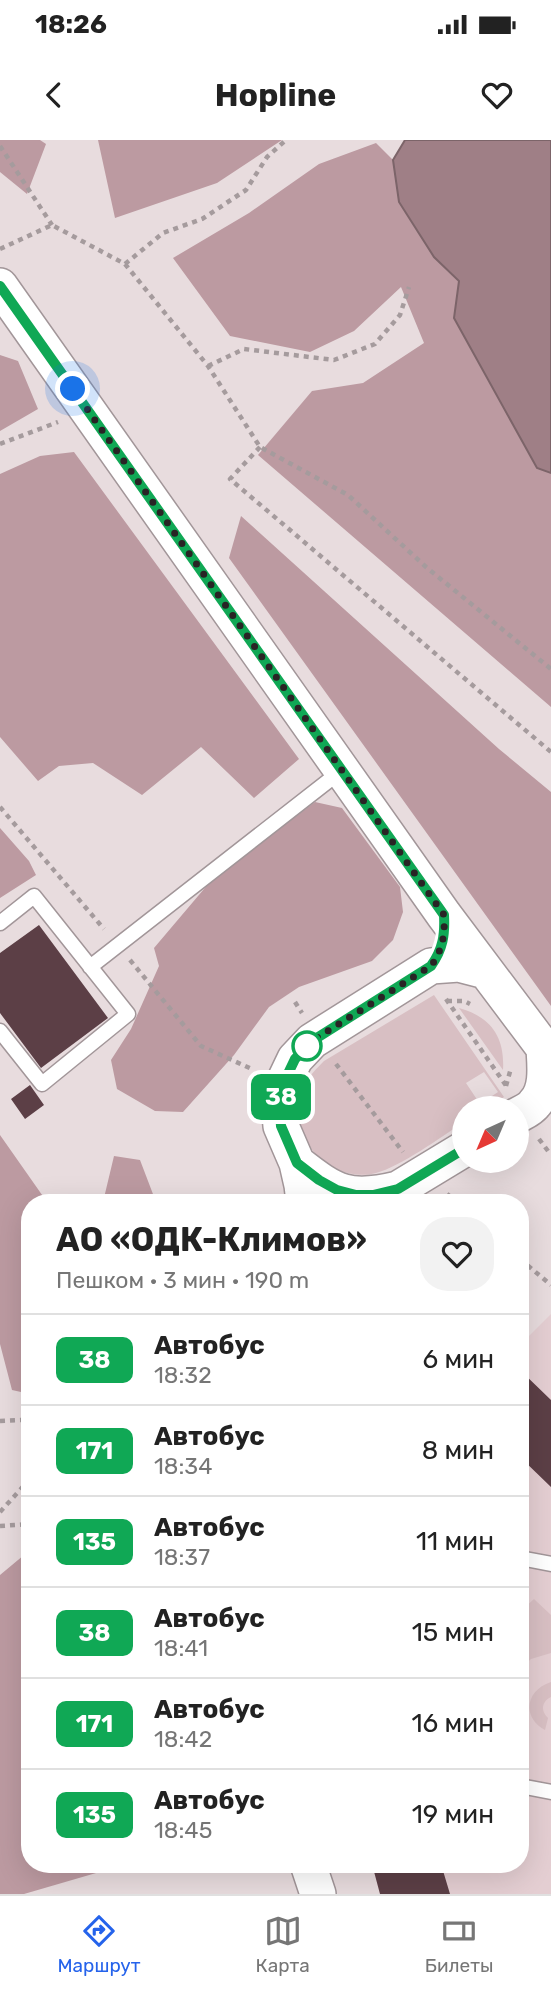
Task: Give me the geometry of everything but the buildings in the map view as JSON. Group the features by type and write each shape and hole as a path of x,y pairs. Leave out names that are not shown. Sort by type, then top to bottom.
{"street":[{"path":"0,286 444,915 547,1054 540,1095 529,1108"},
{"path":"436,979 445,929 444,915"},
{"path":"303,1194 297,1163 281,1126 279,1102 284,1082 295,1059 318,1037 436,979 459,964 486,971"},
{"path":"377,1194 401,1188 452,1156"},
{"path":"297,1163 319,1180 337,1190 352,1194"},
{"path":"286,1873 292,1894"},
{"path":"311,1873 318,1894"}],"lane":[{"path":"90,967 342,770"},
{"path":"0,923 34,896 128,1014 42,1084 0,1031"},
{"path":"529,1560 551,1564"},
{"path":"529,1788 551,1792"}],"path":[{"path":"125,264 163,233 202,219 246,190 267,157 286,140"},
{"path":"0,146 52,225 125,264 208,366 260,447 348,495 426,566 551,669"},
{"path":"0,249 52,225"},
{"path":"208,366 244,349 334,360 375,344 400,315 409,287"},
{"path":"0,444 60,421"},
{"path":"260,447 230,479 551,752"},
{"path":"0,807 201,1046 284,1082"},
{"path":"436,979 509,1096"},
{"path":"295,1002 407,1158 401,1188"},
{"path":"529,1126 551,1155"},
{"path":"529,1267 551,1285"},
{"path":"0,1421 21,1420"},
{"path":"0,1512 21,1489"},
{"path":"0,1526 21,1525"}],"shaded area":[{"path":"0,140 40,140 46,144 27,194 0,172"},
{"path":"98,140 282,140 217,183 115,218"},
{"path":"405,140 551,140 551,473 537,468 454,318 459,281 434,257 399,202 393,160"},
{"path":"376,143 393,160 399,202 434,257 459,281 454,318 537,468 551,473 551,707 258,455 312,391 363,383 424,343 401,287 354,331 310,352 230,336 173,258 249,213 319,164"},
{"path":"0,355 18,361 38,409 0,431"},
{"path":"74,452 299,759 254,798 201,747 142,795 93,763 59,766 38,781 0,737 0,474 40,456"},
{"path":"241,516 499,749 551,792 551,1006 229,558"},
{"path":"315,802 342,808 400,887 403,912 393,940 372,961 299,987 269,1007 234,1055 183,1112 155,1111 117,1089 111,1060 131,1029 159,966 154,948 215,876"},
{"path":"0,828 29,861 36,875 0,898"},
{"path":"434,995 503,1096 492,1096 498,1092 484,1072 466,1083 475,1096 452,1096 452,1130 397,1165 360,1175 334,1168 308,1144 299,1122 298,1110 304,1086 324,1061"},
{"path":"459,1008 480,1017 494,1030 501,1048 503,1070"},
{"path":"0,1135 41,1194 21,1194 21,1392 12,1390 0,1344"},
{"path":"114,1156 140,1160 153,1194 105,1194"},
{"path":"551,1314 551,1894 380,1894 374,1873 529,1873 529,1336"},
{"path":"21,1558 21,1873 96,1873 24,1894 0,1894 0,1575"},
{"path":"534,1599 551,1615 551,1653 529,1661 529,1604"},
{"path":"551,1682 551,1697 543,1706 548,1718 545,1730 532,1718 530,1704 536,1691"}],"bus line":[{"name":"38","path":"0,286 444,915 443,943 431,966 312,1041 295,1059 284,1082 279,1102 281,1126 297,1163 319,1180 337,1190 352,1194"},
{"name":"38","path":"377,1194 398,1189 452,1156"}],"route":[{"path":"73,389 444,915 443,943 431,966 307,1046"}]}
